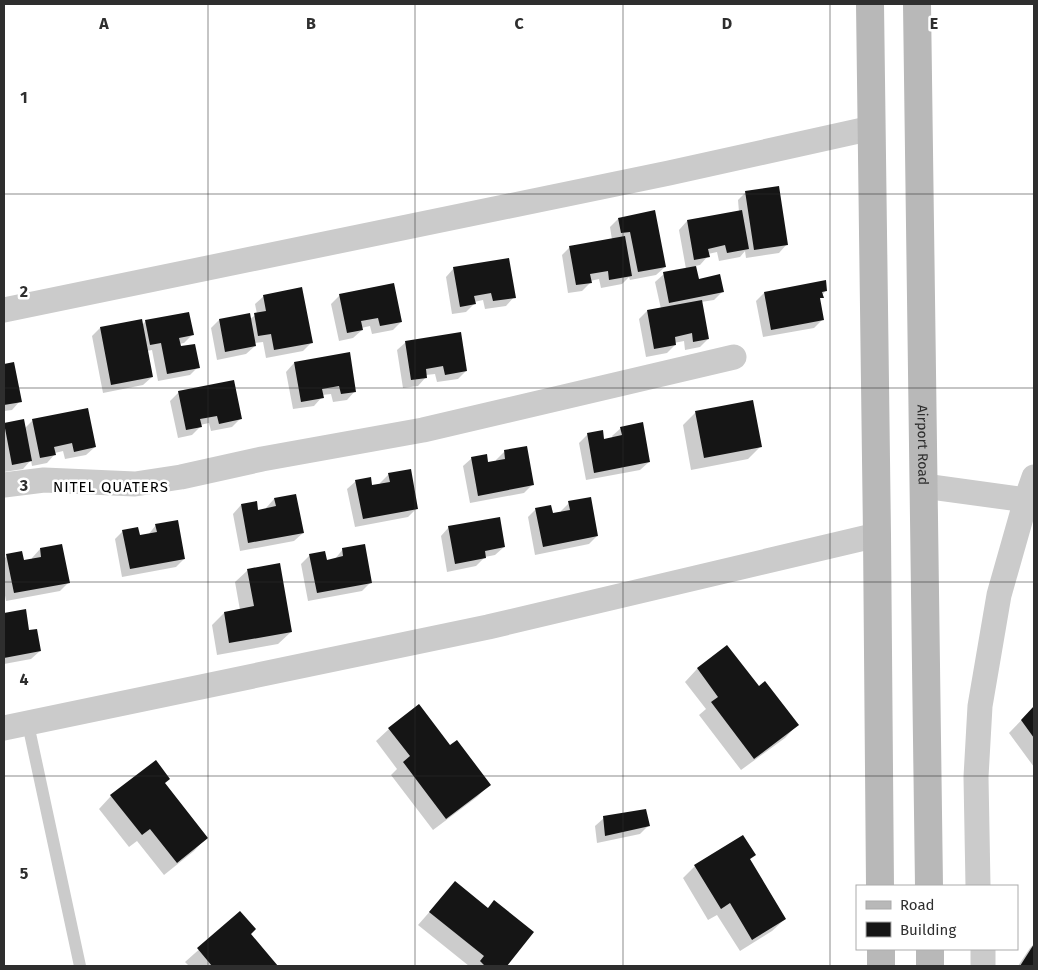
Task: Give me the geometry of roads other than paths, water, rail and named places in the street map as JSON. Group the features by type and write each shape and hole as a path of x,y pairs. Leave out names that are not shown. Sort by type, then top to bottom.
{"street":[{"path":"870,4 878,535 880,885"},
{"name":"Airport Road","path":"916,4 929,885"},
{"path":"4,310 669,173 872,128"},
{"path":"4,485 44,480 135,484 181,477 262,459 423,430 734,357"},
{"path":"978,885 976,777 980,706 999,595 1034,477"},
{"path":"924,486 1026,500"},
{"path":"4,728 488,627 878,535"},
{"path":"881,950 881,966"},
{"path":"930,950 930,966"},
{"path":"983,950 983,966"}],"lane":[{"path":"28,724 80,966"}],"district":[{"name":"NITEL QUATERS","path":"111,487"}]}
